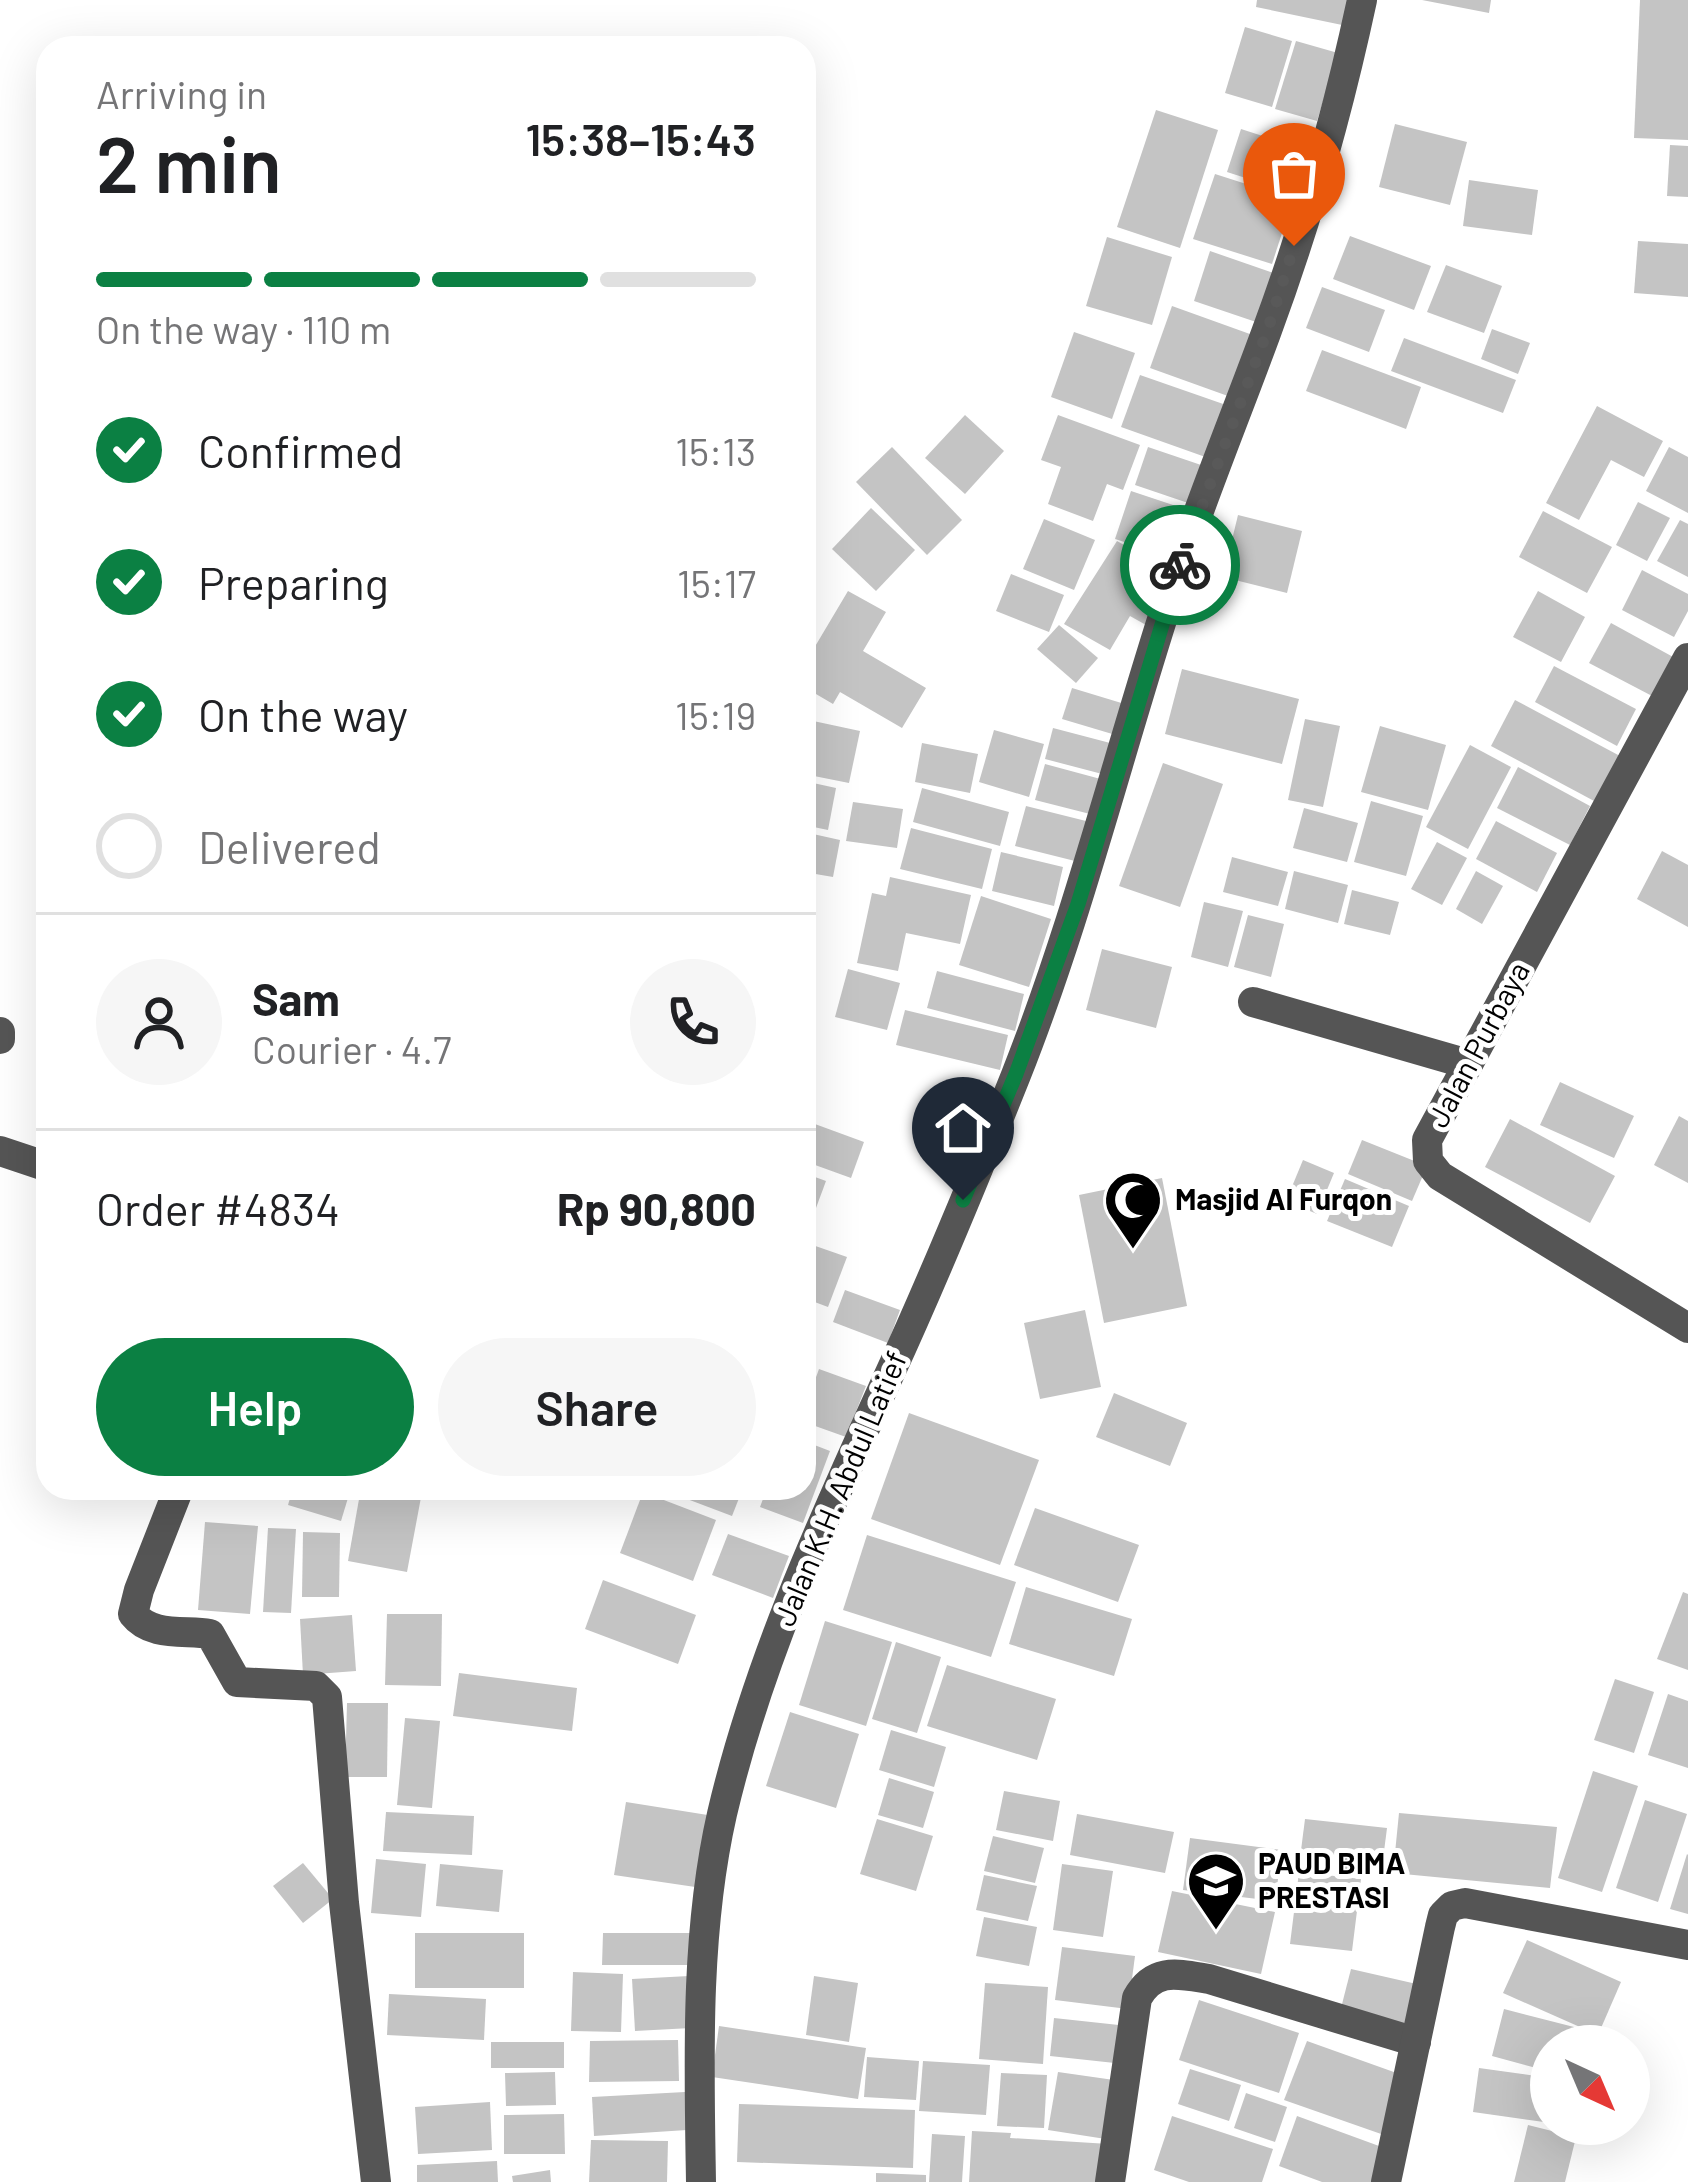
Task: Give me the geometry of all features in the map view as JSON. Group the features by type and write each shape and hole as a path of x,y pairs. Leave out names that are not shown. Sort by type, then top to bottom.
{"street":[{"name":"Jalan K.H. Abdul Latief","path":"701,2182 699,2066 709,1896 722,1816 747,1726 800,1573 1008,1095 1078,904 1148,664 1208,482 1268,329 1321,163 1362,0"},
{"name":"Jalan Purbaya","path":"1685,1319 1440,1176 1428,1161 1427,1140 1688,658"},
{"path":"1252,1002 1468,1064"},
{"path":"0,1151 36,1163"},
{"path":"174,1500 134,1602 134,1614 155,1630 210,1634 237,1682 316,1686 327,1697 345,1918 376,2182"},
{"path":"1386,2182 1440,1927 1452,1906 1465,1903 1508,1909 1688,1945"},
{"path":"1110,2182 1137,1998 1145,1982 1156,1976 1174,1973 1209,1979 1416,2042"}],"building":[{"path":"1257,0 1353,0 1347,26 1256,7"},
{"path":"1422,0 1491,0 1489,13"},
{"path":"1640,0 1688,0 1688,140 1634,138"},
{"path":"1245,27 1292,41 1272,107 1225,93"},
{"path":"1296,41 1338,53 1317,121 1275,109"},
{"path":"1156,110 1218,130 1180,248 1117,227"},
{"path":"1395,124 1467,142 1450,205 1379,187"},
{"path":"1241,129 1316,153 1302,196 1227,172"},
{"path":"1670,145 1688,146 1688,197 1667,196"},
{"path":"1215,174 1293,199 1272,264 1193,239"},
{"path":"1469,180 1538,190 1532,235 1463,226"},
{"path":"1350,236 1431,266 1414,310 1333,279"},
{"path":"1107,237 1172,257 1152,325 1086,306"},
{"path":"1638,241 1688,244 1688,297 1634,293"},
{"path":"1210,251 1279,275 1262,324 1194,301"},
{"path":"1446,265 1502,286 1484,333 1427,312"},
{"path":"1322,287 1385,310 1369,352 1306,328"},
{"path":"1172,306 1261,338 1239,400 1150,368"},
{"path":"1492,329 1530,343 1518,374 1481,359"},
{"path":"1074,332 1135,353 1112,419 1051,397"},
{"path":"1404,338 1516,380 1503,413 1391,371"},
{"path":"1322,350 1421,387 1406,429 1306,391"},
{"path":"1140,375 1229,406 1211,459 1121,427"},
{"path":"1597,406 1663,441 1644,477 1611,460 1579,520 1546,503"},
{"path":"965,415 1004,451 965,494 925,458"},
{"path":"1058,415 1140,445 1123,490 1107,484 1093,521 1048,504 1061,467 1041,460"},
{"path":"892,447 962,520 927,555 856,482"},
{"path":"1148,447 1207,467 1194,505 1135,485"},
{"path":"1669,447 1688,457 1688,513 1646,491"},
{"path":"1131,491 1188,510 1171,557 1115,539"},
{"path":"1638,502 1670,518 1647,561 1616,545"},
{"path":"871,508 915,550 876,591 832,549"},
{"path":"1543,511 1612,547 1587,593 1519,557"},
{"path":"1238,515 1302,531 1287,593 1223,577"},
{"path":"1044,519 1095,540 1074,590 1023,569"},
{"path":"1680,520 1688,524 1688,577 1657,561"},
{"path":"1117,541 1176,574 1146,625 1130,616 1110,650 1064,624"},
{"path":"1642,570 1688,594 1688,611 1674,637 1622,610"},
{"path":"1011,574 1064,595 1049,632 996,611"},
{"path":"848,591 886,612 863,651 926,688 902,728 840,692 833,704 816,694 816,645"},
{"path":"1538,591 1585,617 1561,662 1513,637"},
{"path":"1611,623 1675,658 1654,697 1589,663"},
{"path":"1059,625 1098,658 1076,683 1037,649"},
{"path":"1554,666 1636,709 1617,746 1535,702"},
{"path":"1182,669 1299,699 1282,764 1165,734"},
{"path":"1072,688 1128,705 1119,736 1062,719"},
{"path":"1515,700 1620,756 1596,802 1491,746"},
{"path":"1305,719 1340,726 1323,807 1288,800"},
{"path":"816,722 860,731 849,783 816,776"},
{"path":"1380,726 1446,745 1428,810 1361,792"},
{"path":"1053,728 1114,744 1106,775 1045,759"},
{"path":"994,730 1044,744 1029,797 979,782"},
{"path":"922,743 978,754 970,793 915,782"},
{"path":"1470,745 1511,767 1468,849 1426,827"},
{"path":"1163,763 1223,784 1180,907 1119,886"},
{"path":"1045,764 1108,781 1098,816 1035,800"},
{"path":"1518,767 1590,806 1570,845 1497,808"},
{"path":"816,784 836,788 828,830 816,828"},
{"path":"922,788 1009,812 1000,846 913,822"},
{"path":"1371,801 1423,816 1406,876 1354,862"},
{"path":"853,802 903,809 897,848 846,841"},
{"path":"1026,806 1094,823 1083,863 1015,846"},
{"path":"1304,808 1358,823 1347,862 1293,848"},
{"path":"1496,821 1557,853 1537,892 1476,859"},
{"path":"911,828 992,849 982,889 900,869"},
{"path":"816,835 840,840 833,877 816,874"},
{"path":"1437,842 1467,858 1442,905 1411,889"},
{"path":"1662,851 1688,865 1688,927 1637,899"},
{"path":"1001,852 1063,867 1054,906 992,891"},
{"path":"1232,857 1288,872 1278,906 1223,892"},
{"path":"1294,871 1348,885 1338,923 1285,909"},
{"path":"1476,871 1503,886 1482,924 1456,909"},
{"path":"890,877 971,895 960,944 906,933 898,971 857,963 872,893 886,896"},
{"path":"1352,890 1399,902 1390,935 1344,924"},
{"path":"981,896 1051,919 1029,987 959,965"},
{"path":"1204,902 1243,911 1228,967 1191,957"},
{"path":"1248,915 1284,924 1271,977 1234,967"},
{"path":"1102,949 1172,967 1156,1028 1086,1010"},
{"path":"848,969 900,983 887,1030 835,1017"},
{"path":"937,971 1024,994 1015,1031 927,1008"},
{"path":"905,1010 1008,1035 1000,1070 896,1045"},
{"path":"1560,1082 1634,1116 1614,1158 1540,1125"},
{"path":"1679,1116 1688,1121 1688,1183 1654,1165"},
{"path":"1510,1119 1615,1176 1590,1223 1485,1167"},
{"path":"816,1124 864,1142 851,1178 816,1165"},
{"path":"1362,1140 1427,1166 1412,1201 1348,1174"},
{"path":"1303,1160 1334,1173 1317,1214 1286,1201"},
{"path":"816,1177 826,1181 816,1208"},
{"name":"Masjid Al Furqon","path":"1162,1178 1187,1306 1104,1323 1079,1195"},
{"path":"1345,1179 1409,1206 1392,1247 1327,1221"},
{"path":"816,1246 847,1257 828,1307 816,1302"},
{"path":"845,1290 900,1310 888,1343 833,1322"},
{"path":"1085,1310 1101,1387 1040,1399 1024,1323"},
{"path":"819,1369 866,1386 846,1437 816,1426"},
{"path":"1114,1393 1187,1423 1170,1466 1096,1437"},
{"path":"909,1413 1039,1460 1000,1565 871,1519"},
{"path":"816,1446 830,1451 816,1488"},
{"path":"289,1500 347,1500 341,1521 288,1505"},
{"path":"359,1500 420,1500 407,1572 348,1561"},
{"path":"640,1500 664,1500 716,1520 693,1581 620,1553"},
{"path":"690,1500 738,1500 732,1516"},
{"path":"763,1500 812,1500 803,1523 760,1507"},
{"path":"1035,1508 1139,1545 1118,1602 1014,1565"},
{"path":"205,1522 258,1526 250,1614 198,1610"},
{"path":"268,1528 296,1529 291,1613 263,1612"},
{"path":"303,1532 340,1533 339,1597 302,1597"},
{"path":"728,1534 789,1556 773,1598 712,1575"},
{"path":"867,1535 1016,1582 991,1657 843,1610"},
{"path":"603,1580 696,1615 678,1664 585,1629"},
{"path":"1026,1587 1132,1619 1114,1676 1009,1644"},
{"path":"1683,1592 1688,1594 1688,1670 1657,1659"},
{"path":"387,1614 442,1614 441,1686 385,1685"},
{"path":"352,1615 356,1671 303,1675 300,1619"},
{"path":"825,1621 892,1642 866,1726 799,1705"},
{"path":"896,1642 941,1657 917,1733 872,1719"},
{"path":"947,1665 1056,1699 1037,1760 927,1726"},
{"path":"459,1673 577,1688 572,1731 453,1716"},
{"path":"1615,1679 1654,1692 1634,1753 1594,1740"},
{"path":"1668,1694 1688,1701 1688,1768 1648,1755"},
{"path":"347,1703 388,1703 387,1777 345,1777"},
{"path":"790,1712 859,1734 836,1808 766,1786"},
{"path":"405,1718 440,1721 432,1808 397,1805"},
{"path":"891,1730 946,1747 934,1787 879,1770"},
{"path":"1593,1771 1638,1786 1602,1892 1558,1878"},
{"path":"889,1778 934,1792 923,1828 878,1815"},
{"path":"1004,1791 1060,1801 1053,1841 996,1830"},
{"path":"1645,1800 1687,1814 1658,1902 1616,1888"},
{"path":"626,1802 714,1816 702,1888 614,1875"},
{"path":"386,1812 474,1816 472,1855 383,1851"},
{"path":"1399,1813 1557,1827 1550,1888 1393,1873"},
{"path":"1077,1814 1174,1832 1165,1873 1070,1855"},
{"path":"877,1819 933,1836 916,1891 860,1874"},
{"path":"1305,1819 1387,1828 1381,1875 1299,1866"},
{"path":"993,1836 1044,1848 1035,1883 984,1871"},
{"path":"1190,1838 1282,1850 1275,1901 1183,1890"},
{"path":"1688,1855 1688,1914 1670,1909"},
{"path":"376,1859 426,1864 421,1917 371,1913"},
{"path":"303,1863 333,1899 303,1923 273,1886"},
{"path":"440,1864 503,1870 499,1912 436,1906"},
{"path":"1062,1864 1113,1871 1103,1937 1053,1930"},
{"path":"1299,1872 1361,1879 1352,1951 1290,1944"},
{"path":"984,1875 1037,1886 1028,1921 976,1910"},
{"name":"PAUD BIMA PRESTASI","path":"1172,1891 1275,1912 1261,1974 1158,1952"},
{"path":"984,1917 1037,1927 1029,1966 976,1956"},
{"path":"415,1933 524,1933 524,1988 415,1988"},
{"path":"603,1933 691,1933 691,1965 602,1965"},
{"path":"1527,1940 1621,1982 1602,2025 1575,2025 1503,1993"},
{"path":"1062,1947 1135,1956 1128,2009 1055,2000"},
{"path":"1351,1969 1421,1985 1411,2025 1341,2008"},
{"path":"573,1972 623,1974 621,2032 571,2031"},
{"path":"689,1976 691,2028 635,2031 632,1979"},
{"path":"814,1976 858,1983 849,2042 806,2035"},
{"path":"985,1983 1048,1987 1043,2064 979,2059"},
{"path":"389,1994 486,1999 484,2040 387,2035"},
{"path":"1199,2000 1299,2033 1279,2093 1179,2060"},
{"path":"1504,2009 1566,2025 1530,2025 1530,2066 1492,2056"},
{"path":"1054,2018 1128,2026 1124,2064 1050,2056"},
{"path":"719,2026 866,2048 858,2099 712,2077"},
{"path":"678,2040 679,2081 589,2082 590,2041"},
{"path":"1307,2041 1405,2076 1384,2135 1284,2100"},
{"path":"491,2042 564,2042 564,2068 491,2068"},
{"path":"867,2057 919,2061 916,2100 864,2097"},
{"path":"923,2061 990,2065 986,2115 919,2111"},
{"path":"1479,2068 1530,2075 1530,2120 1473,2112"},
{"path":"1190,2069 1241,2085 1229,2121 1178,2104"},
{"path":"555,2072 556,2105 506,2106 505,2073"},
{"path":"1058,2072 1121,2081 1112,2140 1048,2130"},
{"path":"1001,2073 1047,2075 1044,2128 997,2126"},
{"path":"685,2092 687,2130 594,2136 592,2097"},
{"path":"1246,2093 1287,2107 1275,2142 1234,2128"},
{"path":"490,2102 492,2150 418,2154 415,2107"},
{"path":"739,2104 915,2110 913,2168 737,2162"},
{"path":"564,2114 565,2154 504,2154 504,2115"},
{"path":"1172,2116 1273,2149 1262,2182 1189,2182 1154,2170"},
{"path":"1297,2116 1390,2150 1378,2182 1322,2182 1279,2166"},
{"path":"1528,2125 1530,2145 1574,2145 1565,2182 1514,2182"},
{"path":"972,2131 1109,2144 1106,2182 969,2182"},
{"path":"932,2134 965,2136 962,2182 929,2182"},
{"path":"591,2140 668,2141 667,2182 589,2182"},
{"path":"497,2161 498,2182 417,2182 417,2165"},
{"path":"550,2170 551,2182 513,2182 512,2176"},
{"path":"876,2173 926,2175 926,2182 876,2182"}],"way so far":[{"path":"1180,565 1294,246"}],"place":[{"name":"Masjid Al Furqon","path":"1133,1251"},
{"name":"PAUD BIMA PRESTASI","path":"1216,1932"}],"route":[{"path":"963,1200 1016,1074 1078,904 1180,565"}]}
